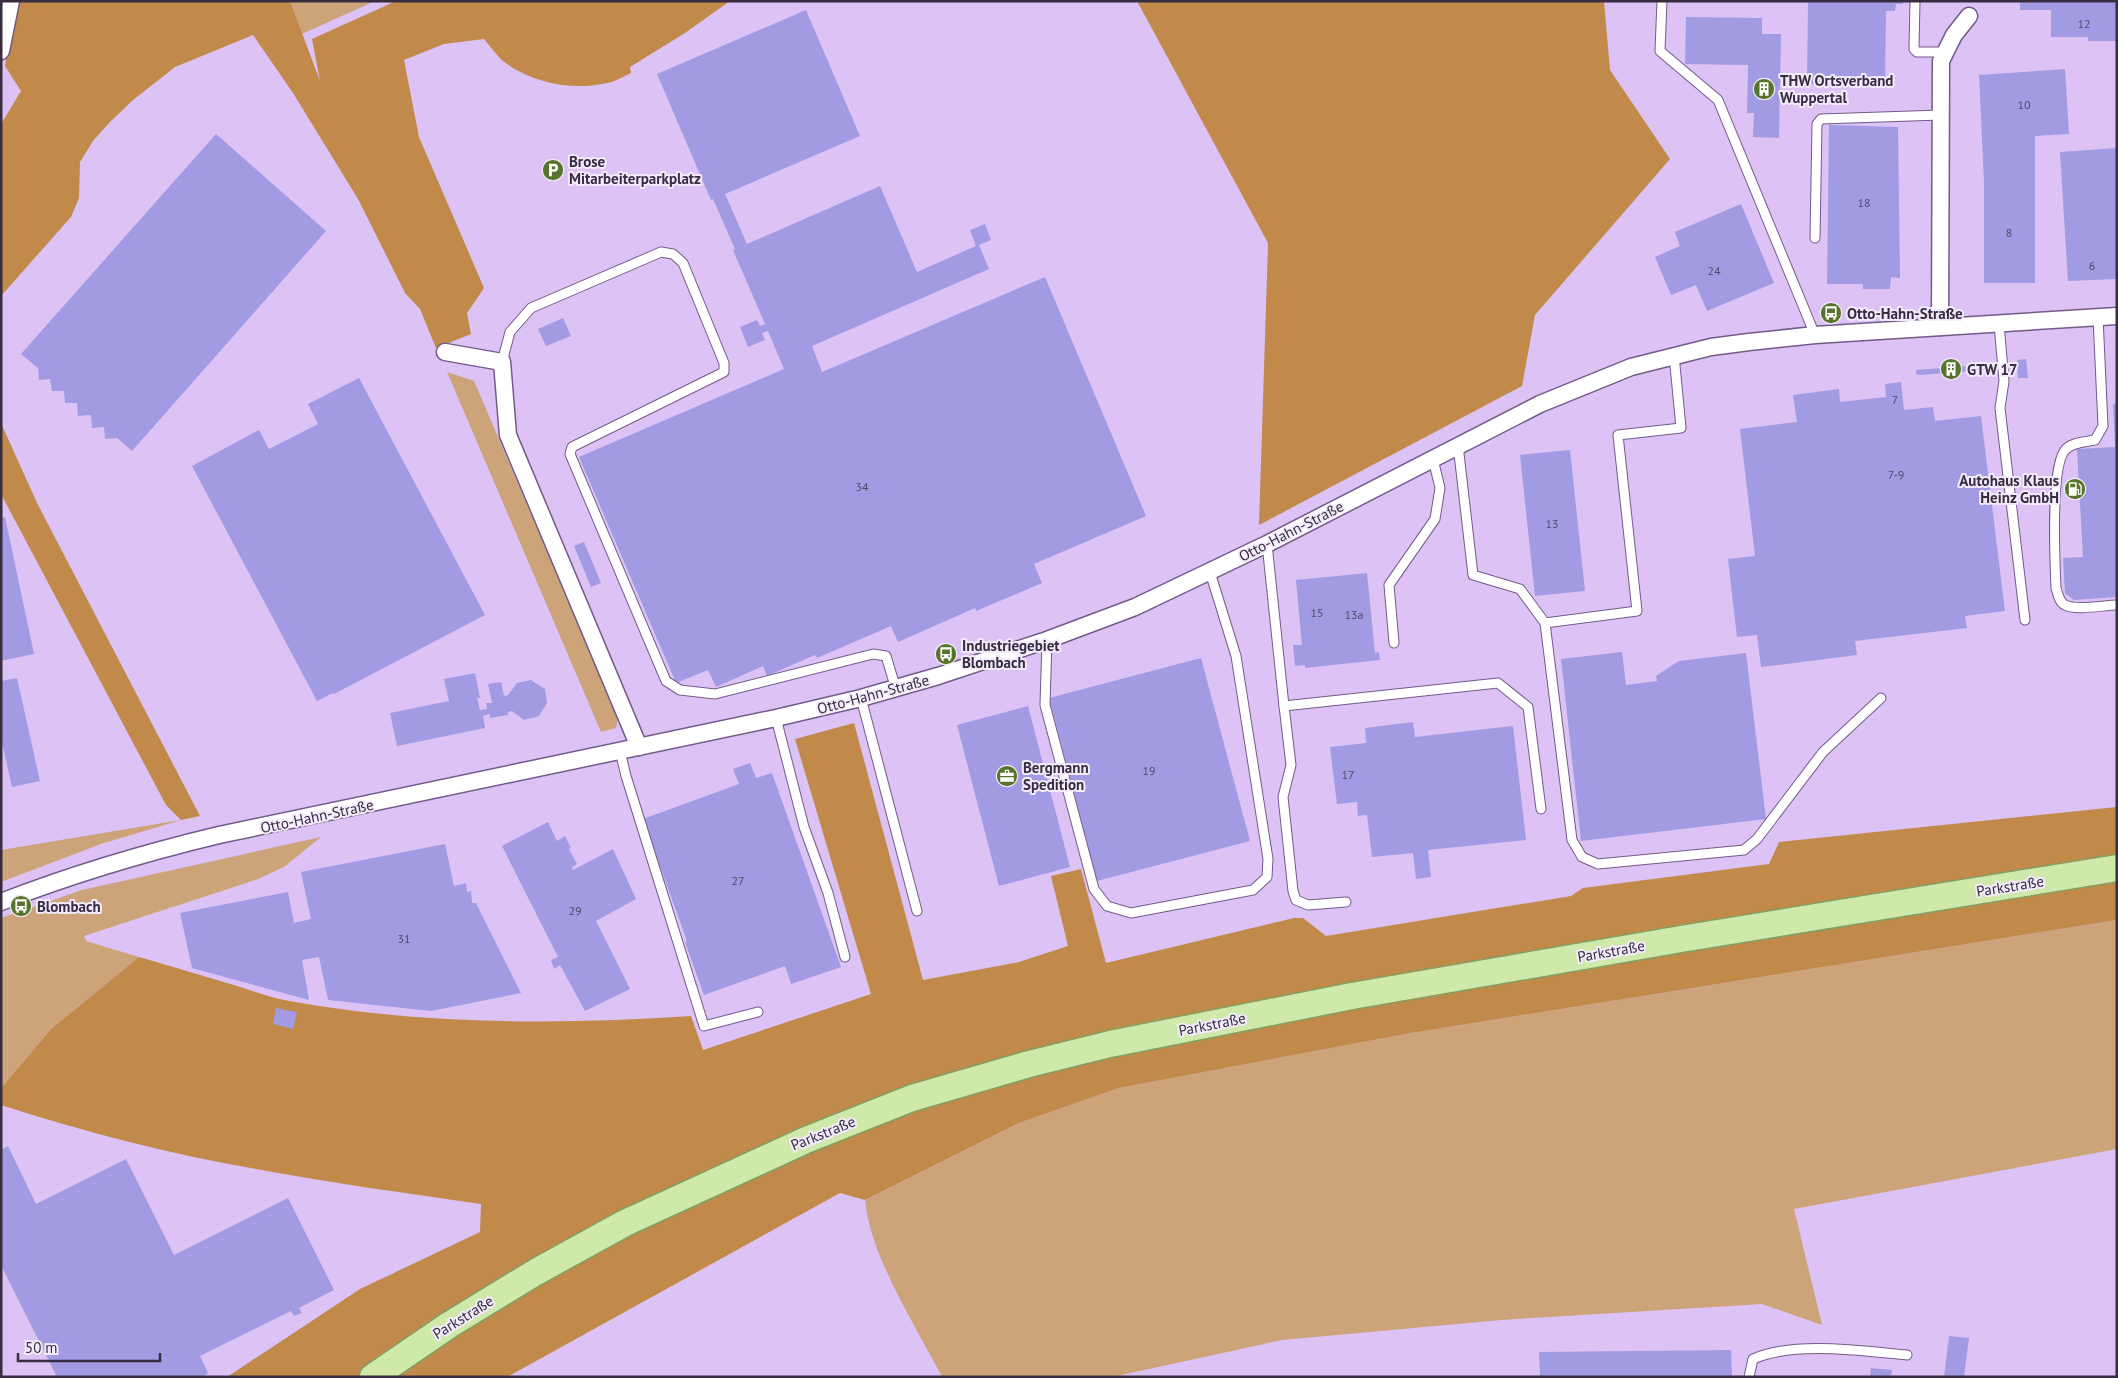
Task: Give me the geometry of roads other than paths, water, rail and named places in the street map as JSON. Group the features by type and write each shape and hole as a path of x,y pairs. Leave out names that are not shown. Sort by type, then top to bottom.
{"main road":[{"name":"Parkstraße","path":"373,1377 448,1325 536,1272 625,1223 806,1140 912,1098 1110,1044 1352,996 1681,939 2117,868"}],"street":[{"path":"1,50 11,1"},
{"path":"1940,327 1941,61 1944,52 1969,16"},
{"name":"Otto-Hahn-Straße","path":"1,902 86,870 145,853 620,752 861,698 896,689 1047,640 1135,607 1210,572 1540,404 1585,384 1631,367 1674,355 1720,345 1815,335 2117,316"},
{"path":"445,352 502,362 508,435 639,747"}],"lane":[{"path":"1662,1 1660,50 1718,100 1815,335"},
{"path":"1915,1 1914,49 1917,52 1944,52"},
{"path":"1815,238 1817,124 1821,119 1828,117 1941,115"},
{"path":"502,362 510,332 531,308 661,252 673,254 683,263 724,363 724,372 572,447 570,454 666,681 680,690 716,694 873,654 886,656 896,689"},
{"path":"2098,317 2103,426 2095,440 2076,444 2066,449 2060,461 2054,520 2056,588 2059,598 2064,605 2075,607 2117,605"},
{"path":"1999,324 2004,381 2000,408 2025,620"},
{"path":"1545,623 1637,610 1618,435 1681,428 1674,355"},
{"path":"1458,445 1473,575 1520,589 1545,623 1572,840 1582,857 1598,864 1744,850 1757,839 1822,752 1881,698"},
{"path":"1394,643 1389,585 1435,519 1440,488 1433,459"},
{"path":"1267,544 1291,766 1283,797 1293,891 1296,900 1308,905 1346,902"},
{"path":"1047,640 1045,705 1094,889 1107,906 1131,913 1253,890 1267,877 1268,859 1236,656 1210,572"},
{"path":"1284,706 1498,683 1528,707 1541,809"},
{"path":"861,698 917,911"},
{"path":"776,718 801,818 828,893 845,957"},
{"path":"620,752 704,1026 758,1012"},
{"path":"1749,1377 1753,1359 1768,1352 1811,1349 1907,1354"}],"place":[{"name":"THW Ortsverband Wuppertal","path":"1764,89"},
{"name":"Brose Mitarbeiterparkplatz","path":"553,170"},
{"name":"Otto-Hahn-Straße","path":"1831,313"},
{"name":"GTW 17","path":"1951,369"},
{"name":"Autohaus Klaus Heinz GmbH","path":"2075,489"},
{"name":"Industriegebiet Blombach","path":"946,654"},
{"name":"Bergmann Spedition","path":"1007,776"},
{"name":"Blombach","path":"21,906"}]}
